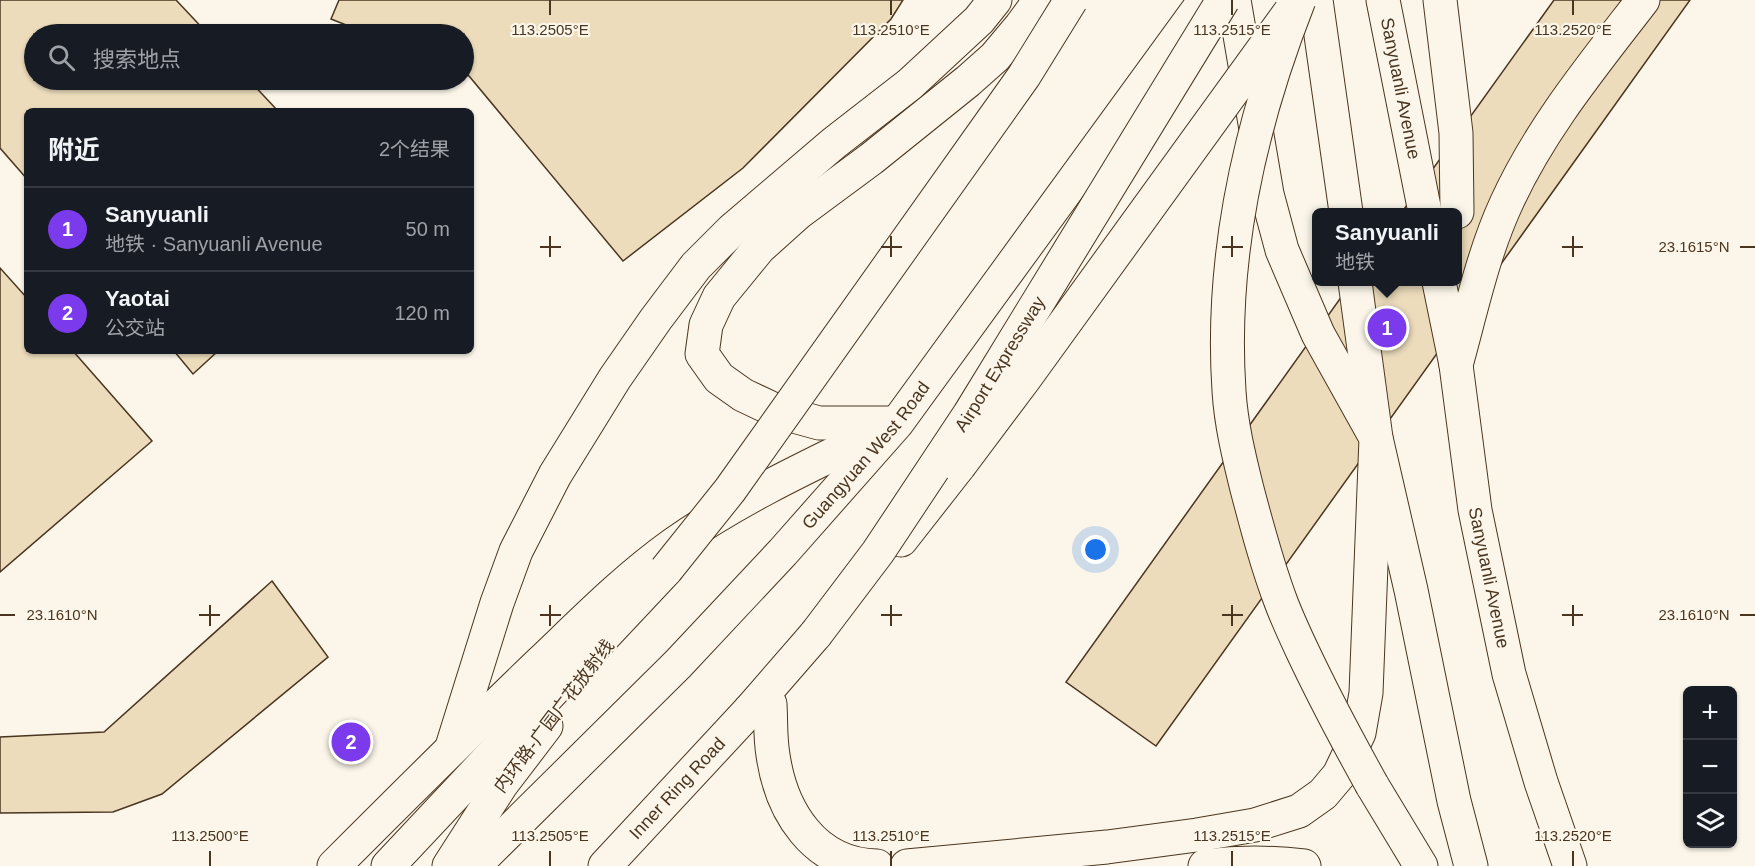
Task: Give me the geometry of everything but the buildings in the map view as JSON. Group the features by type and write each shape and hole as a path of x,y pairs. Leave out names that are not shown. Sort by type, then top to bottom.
{"main road":[{"path":"452,747 497,603 516,551 555,475 615,378 656,319 696,266 732,230 834,143 910,84 979,20 995,0"},
{"path":"897,423 819,423 779,412 743,395 719,378 702,354 706,326 719,297 759,248 798,213 871,159 968,81 995,57 1040,0"},
{"path":"388,866 666,570 730,490 1017,86 1071,0"},
{"name":"Guangyuan West Road","path":"474,866 678,664 783,552 897,423 1205,0"},
{"name":"Airport Expressway","path":"760,707 878,552 921,488 1005,358 1223,0"},
{"path":"907,866 1107,847 1255,825 1299,810 1323,794 1339,775 1359,733 1366,693 1376,438 1318,334 1282,249 1268,194 1234,0"},
{"path":"620,866 861,592 1032,368 1299,0"},
{"path":"1299,0 1268,90 1246,172 1234,233 1229,280 1229,393 1239,454 1253,513 1282,605 1311,669 1416,866"},
{"path":"1317,0 1345,208"},
{"name":"Sanyuanli Avenue","path":"1383,0 1424,208"},
{"path":"1440,0 1456,133 1457,208"},
{"path":"1456,364 1492,238 1506,203 1558,111 1642,0"},
{"path":"1356,286 1376,438 1413,600 1454,801 1471,866"},
{"name":"Sanyuanli Avenue","path":"1440,286 1456,364 1475,510 1509,674 1541,783 1570,866"},
{"path":"1456,364 1457,286"},
{"path":"334,866 452,747 629,578 674,544 737,504 897,423"},
{"name":"内环路-广园广花放射线","path":"448,866 501,785 666,570"},
{"path":"760,707 779,785 792,816 814,843 839,858 867,866 877,866"},
{"name":"Inner Ring Road","path":"605,866 760,707"},
{"path":"1372,785 1420,866"},
{"path":"1205,866 1273,862 1304,866"}],"place":[{"name":"Sanyuanli","path":"1387,328"},
{"name":"Yaotai","path":"351,742"}]}
